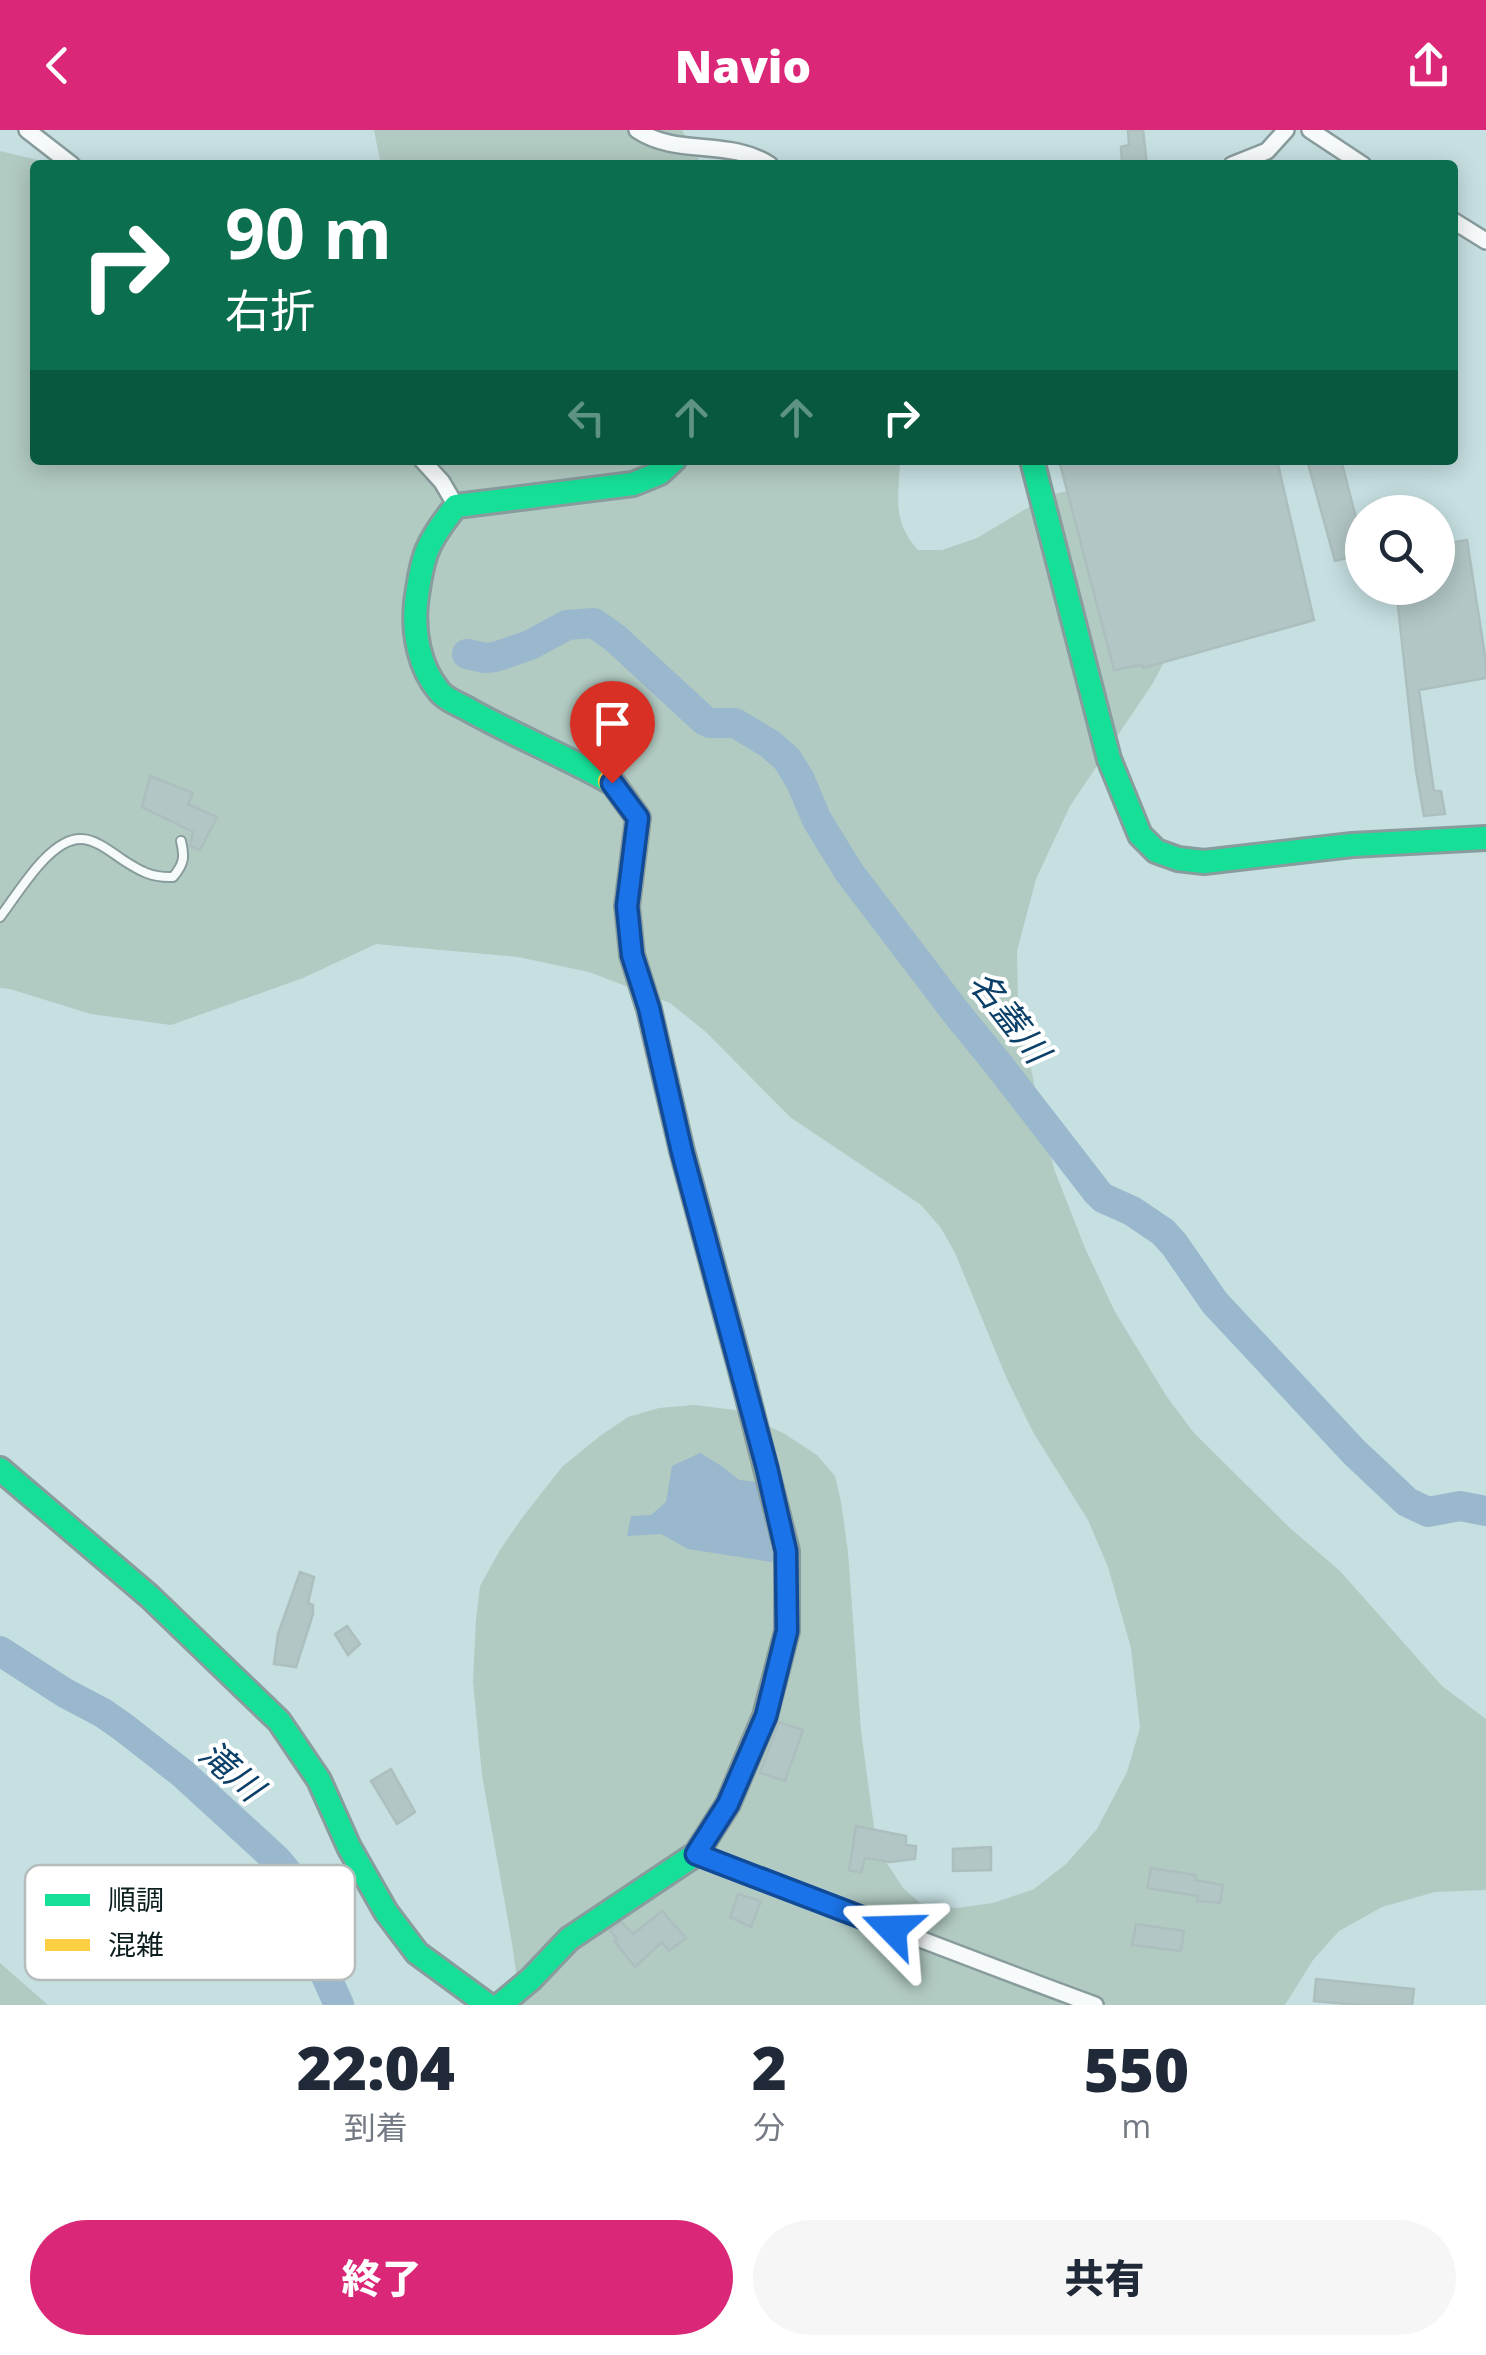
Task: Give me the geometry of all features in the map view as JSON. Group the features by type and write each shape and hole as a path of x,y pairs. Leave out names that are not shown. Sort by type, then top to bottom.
{"street":[{"path":"27,130 66,160"},
{"path":"636,130 673,146 732,150 757,160"},
{"path":"1244,160 1267,151 1286,130"},
{"path":"1310,130 1355,160"},
{"path":"1458,224 1486,240"},
{"path":"427,465 456,506"},
{"path":"500,2005 569,1939 696,1854 728,1804 766,1716 787,1631 786,1551 767,1468 632,955 627,906 638,818 612,783 441,694 422,666 415,616 421,564 434,533 456,506 633,484 660,474 669,465"},
{"path":"1033,465 1108,759 1140,835 1156,851 1204,862 1352,845 1486,838"},
{"path":"0,1469 149,1596 279,1721 319,1780 349,1847 386,1912 416,1953 488,2005"},
{"path":"696,1854 1095,2005"}],"lane":[{"path":"0,917 57,846 80,839 100,844 143,873 160,878 173,877 181,868 185,857 181,841"}],"green space":[{"path":"374,130 682,130 699,160 380,160"},
{"path":"0,151 38,160 30,160 30,465 900,465 900,518 918,550 942,550 977,538 1049,495 1078,489 1182,628 1153,683 1070,806 1036,879 1017,951 1018,1004 1054,1169 1115,1312 1194,1433 1291,1529 1340,1571 1442,1686 1486,1719 1486,1890 1435,1892 1382,1907 1339,1931 1313,1960 1285,2005 521,2005 482,1775 473,1682 480,1586 522,1518 562,1467 628,1417 659,1408 694,1405 735,1410 817,1455 835,1476 848,1552 861,1731 874,1827 883,1857 903,1888 920,1903 957,1908 993,1903 1034,1889 1066,1864 1097,1829 1127,1772 1140,1728 1131,1648 1108,1567 1088,1520 1033,1432 955,1253 941,1228 921,1205 790,1117 706,1032 670,1003 589,972 518,957 376,944 303,978 171,1025 91,1014 0,988"},
{"path":"0,1963 48,2005 0,2005"}],"water":[{"path":"700,1453 739,1480 758,1482 766,1491 780,1549 772,1562 688,1549 661,1534 627,1536 631,1516 651,1515 666,1502 672,1466"}],"building":[{"path":"1128,130 1143,130 1146,160 1122,160 1121,147 1129,145"},
{"path":"1060,465 1278,465 1314,620 1143,668 1142,665 1114,670"},
{"path":"1308,465 1342,465 1350,495 1345,495 1345,558 1335,561"},
{"path":"1467,540 1486,678 1419,690 1434,791 1441,791 1445,814 1424,816 1398,605 1455,605 1455,542"},
{"path":"150,776 193,793 188,804 217,817 200,850 190,846 193,832 142,807"},
{"path":"300,1572 314,1577 308,1603 313,1605 313,1614 296,1667 274,1664 278,1634"},
{"path":"347,1626 360,1644 348,1655 335,1634"},
{"path":"779,1722 803,1730 785,1781 760,1773"},
{"path":"391,1769 415,1812 397,1824 371,1781"},
{"path":"856,1826 906,1836 906,1845 916,1846 915,1859 890,1862 865,1858 861,1873 849,1870"},
{"path":"991,1847 991,1870 953,1871 953,1849"},
{"path":"1151,1868 1196,1875 1195,1880 1223,1885 1220,1903 1147,1888"},
{"path":"738,1894 761,1901 751,1927 730,1917"},
{"path":"662,1911 686,1938 669,1951 662,1942 635,1967 610,1931 621,1922 633,1934"},
{"path":"1136,1924 1184,1931 1181,1951 1132,1945"},
{"path":"1316,1979 1414,1989 1412,2005 1314,2001"}],"waterway":[{"name":"名蓋川","path":"467,654 495,657 530,645 567,625 594,623 704,720 735,723 770,744 787,759 800,780 817,820 849,872 1097,1192 1163,1232 1215,1303 1354,1452 1407,1502 1428,1512 1460,1506 1486,1511"},
{"name":"滝川","path":"0,1651 123,1727 182,1773 281,1865"},
{"name":"滝川","path":"328,1980 339,2005"}],"traffic: fast":[{"path":"609,781 439,691 422,661 417,638 415,614 421,573 432,541 456,506 633,484 660,473 669,465"},
{"path":"1033,465 1109,759 1140,835 1156,851 1204,862 1352,845 1486,838"},
{"path":"500,2005 569,1939 696,1854 728,1804 765,1716 787,1631 787,1551 743,1378"},
{"path":"0,1469 149,1596 279,1721 319,1780 349,1847 386,1912 417,1953 488,2005"}],"traffic: slow":[{"path":"609,781 638,818 627,906 632,955 743,1378"}],"route":[{"path":"612,783 638,818 627,906 632,955 649,1008 682,1152 786,1551 787,1631 766,1716 728,1804 696,1854 892,1929"}]}
